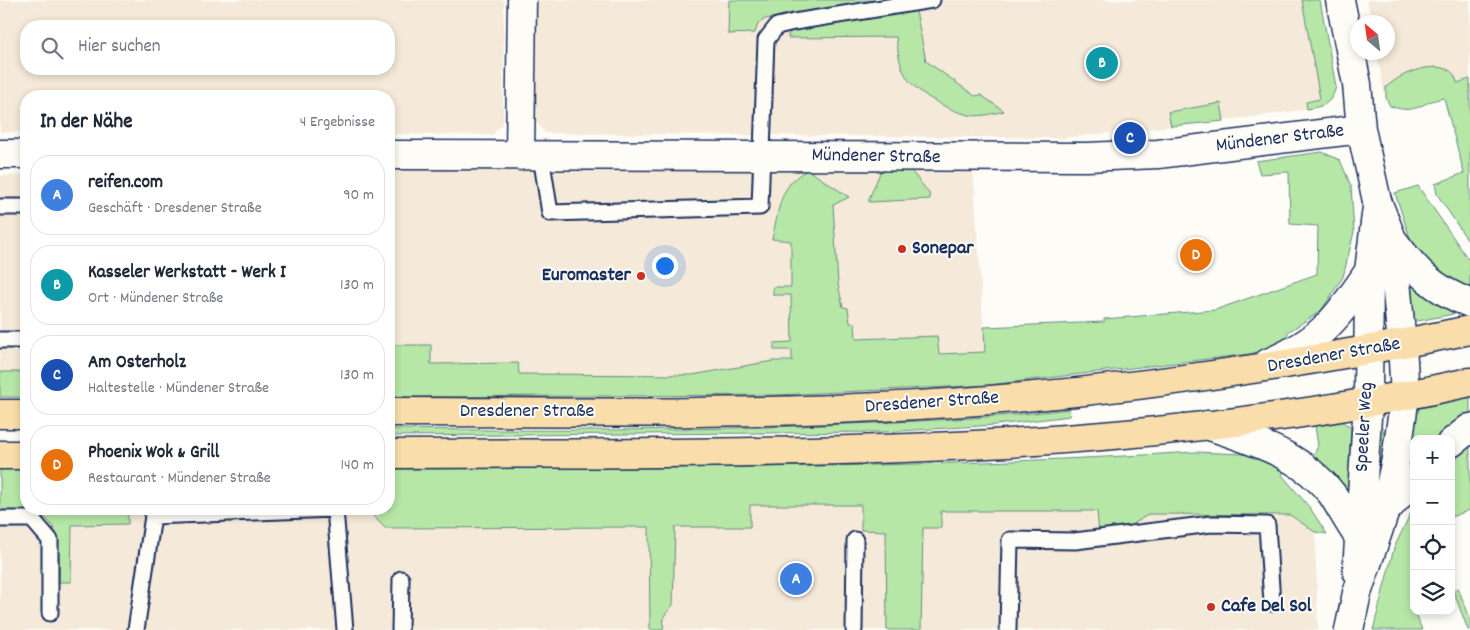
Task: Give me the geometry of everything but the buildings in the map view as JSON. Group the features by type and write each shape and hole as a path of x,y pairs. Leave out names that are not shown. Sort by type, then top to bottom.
{"main road":[{"name":"Dresdener Straße","path":"395,412 769,411 880,408 1124,388 1252,370 1470,330"},
{"name":"Dresdener Straße","path":"395,454 775,452 887,449 1071,440 1207,425 1368,402 1470,382"},
{"path":"0,414 20,414"},
{"path":"0,455 20,455"}],"street":[{"path":"522,0 531,156"},
{"name":"Speeler Weg","path":"1340,0 1357,84 1361,129 1377,201 1392,240 1402,344 1404,396 1396,460 1385,511 1357,593 1349,630"},
{"name":"Mündener Straße","path":"395,156 1009,158 1158,154 1361,129"},
{"path":"0,154 20,154"},
{"name":"Speeler Weg","path":"1357,593 1358,536 1368,402 1369,271 1377,201"},
{"path":"1392,240 1416,270 1438,289 1470,303"},
{"path":"1252,370 1295,352 1319,336 1337,317 1369,271"},
{"path":"1207,425 1285,454 1304,467 1331,494 1358,536"},
{"path":"1455,440 1470,428"},
{"path":"1385,511 1412,480"}],"lane":[{"path":"531,156 550,213 760,207 766,40 777,26 932,0"},
{"path":"0,207 20,207"},
{"path":"0,340 20,340"},
{"path":"136,630 153,516 179,515"},
{"path":"335,515 345,630"},
{"path":"0,518 32,519 50,540 50,613"},
{"path":"1008,630 1010,540 1075,541 1211,524 1267,525 1272,604"},
{"path":"854,630 855,540"},
{"path":"400,630 401,579"}],"shaded area":[{"path":"0,0 504,0 503,123 492,135 395,134 395,90 20,90 20,132 0,132"},
{"path":"537,0 1320,0 1336,87 1332,99 1324,106 1254,117 1063,138 545,133 535,120"},
{"path":"1367,0 1470,0 1470,79 1386,101 1378,60 1395,60 1395,15 1370,15"},
{"path":"395,167 973,167 985,352 773,361 692,375 518,374 518,363 395,366"},
{"path":"20,175 20,372 0,372 0,176"},
{"path":"0,484 20,503 20,515 395,515 395,490 1290,509 1315,532 1318,630 0,630"}],"green space":[{"path":"729,0 892,0 765,19 758,24 755,33 728,34"},
{"path":"1302,0 1320,0 1336,87 1329,101 1318,107 1307,109 1306,102 1320,99"},
{"path":"916,11 926,61 975,96 981,95 1004,111 984,115 970,115 950,109 925,95 912,84 904,73 899,58 896,37 788,38 792,30"},
{"path":"1436,67 1450,71 1457,83 1470,79 1470,244 1437,194 1435,184 1464,173 1444,98 1413,109 1399,109 1390,106 1386,98 1386,87 1398,79 1416,70"},
{"path":"1221,103 1224,121 1171,126 1168,112"},
{"path":"1322,152 1340,160 1351,186 1354,232 1343,277 1321,311 1288,332 1285,343 1250,354 988,385 776,395 395,397 395,345 431,345 431,364 518,363 519,374 692,375 773,361 792,361 792,350 774,350 774,343 792,342 791,295 773,295 773,287 791,287 791,241 772,239 779,208 786,190 791,182 808,170 849,197 833,205 838,284 843,307 848,308 850,323 855,323 856,339 937,336 939,354 985,352 984,327 1104,322 1104,319 1215,310 1317,274 1318,226 1290,224 1289,172 1260,174 1256,161"},
{"path":"908,167 929,193 930,199 869,202 882,168"},
{"path":"1418,186 1470,262 1470,291 1464,290 1426,263 1411,241 1395,193"},
{"path":"1411,283 1453,310 1453,314 1418,321 1412,318"},
{"path":"0,372 20,372 20,397 0,397"},
{"path":"1470,397 1470,413 1441,435 1412,435 1416,409"},
{"path":"1069,409 1070,416 996,425 883,432 395,436 395,429 735,428 1014,415"},
{"path":"1344,421 1345,424 1351,426 1348,488 1346,489 1337,477 1313,456 1318,446 1315,426"},
{"path":"1379,427 1382,427 1384,436 1385,458 1375,514"},
{"path":"1470,444 1470,510 1455,516 1455,480 1455,456"},
{"path":"1410,448 1410,469 1407,468"},
{"path":"1195,452 1245,454 1287,467 1282,475 1310,508 1327,534 1315,532 1290,515 1149,514 1130,526 1099,534 1097,511 941,511 941,528 923,528 921,630 887,630 886,531 861,530 861,505 750,505 750,527 675,527 673,605 664,616 663,630 650,630 649,527 385,528 373,515 395,515 395,469 893,465 1094,458"},
{"path":"0,469 20,469 20,512 0,513"},
{"path":"1410,514 1410,615 1416,615 1422,630 1373,630 1394,548"},
{"path":"39,515 128,515 128,524 72,525 71,582 59,582 58,540 50,523"},
{"path":"1458,588 1470,618 1470,630 1468,630 1455,595 1455,589"}],"place":[{"name":"Kasseler Werkstatt - Werk I","path":"1102,63"},
{"name":"Am Osterholz","path":"1130,138"},
{"name":"Sonepar","path":"902,249"},
{"name":"Phoenix Wok & Grill","path":"1196,255"},
{"name":"Euromaster","path":"641,276"},
{"name":"reifen.com","path":"796,579"},
{"name":"Cafe Del Sol","path":"1211,607"}]}
